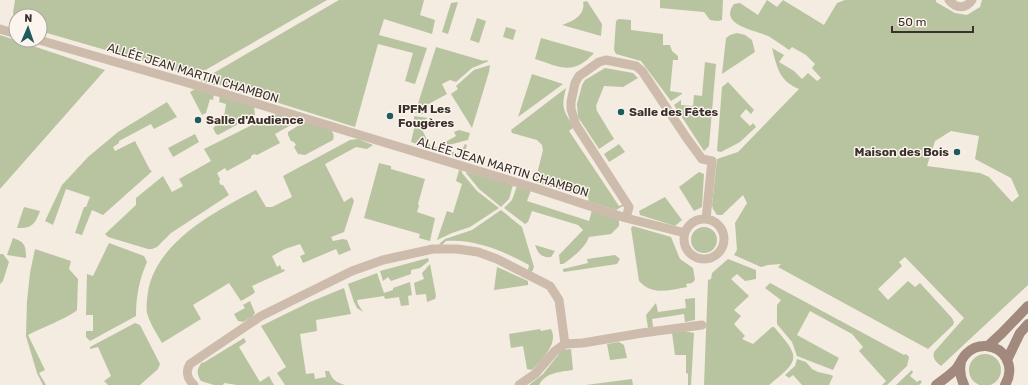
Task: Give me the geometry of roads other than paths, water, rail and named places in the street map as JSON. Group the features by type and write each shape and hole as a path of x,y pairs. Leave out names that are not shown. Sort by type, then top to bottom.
{"main road":[{"path":"988,346 1002,334 1028,306"},
{"path":"1007,360 1020,333 1028,324"},
{"path":"936,385 955,370 965,355 972,349 979,346 996,348 1002,353 1009,366 1008,382"},
{"path":"962,360 959,370 964,385"}],"street":[{"path":"949,0 953,5 961,7 968,4 972,0"},
{"name":"ALLÉE JEAN MARTIN CHAMBON","path":"48,43 185,82 532,187 626,218 685,233"},
{"path":"626,218 629,207 576,125 571,110 573,89 579,76 599,62 606,60 636,66 642,71 702,159 712,161 706,219"},
{"path":"706,219 715,222 719,226 724,236 722,248 714,256 703,259 692,255 685,245 685,233 693,222 706,219"},
{"path":"194,385 189,379 187,372 190,364 262,316 352,271 383,260 433,249 468,250 478,252 497,259 550,286 558,300 565,344"},
{"path":"519,385 536,374 555,351 565,344 583,343 702,325"}],"place":[{"name":"Salle des Fêtes","path":"621,112"},
{"name":"IPFM Les Fougères","path":"390,116"},
{"name":"Salle d'Audience","path":"198,120"},
{"name":"Maison des Bois","path":"957,152"}]}
